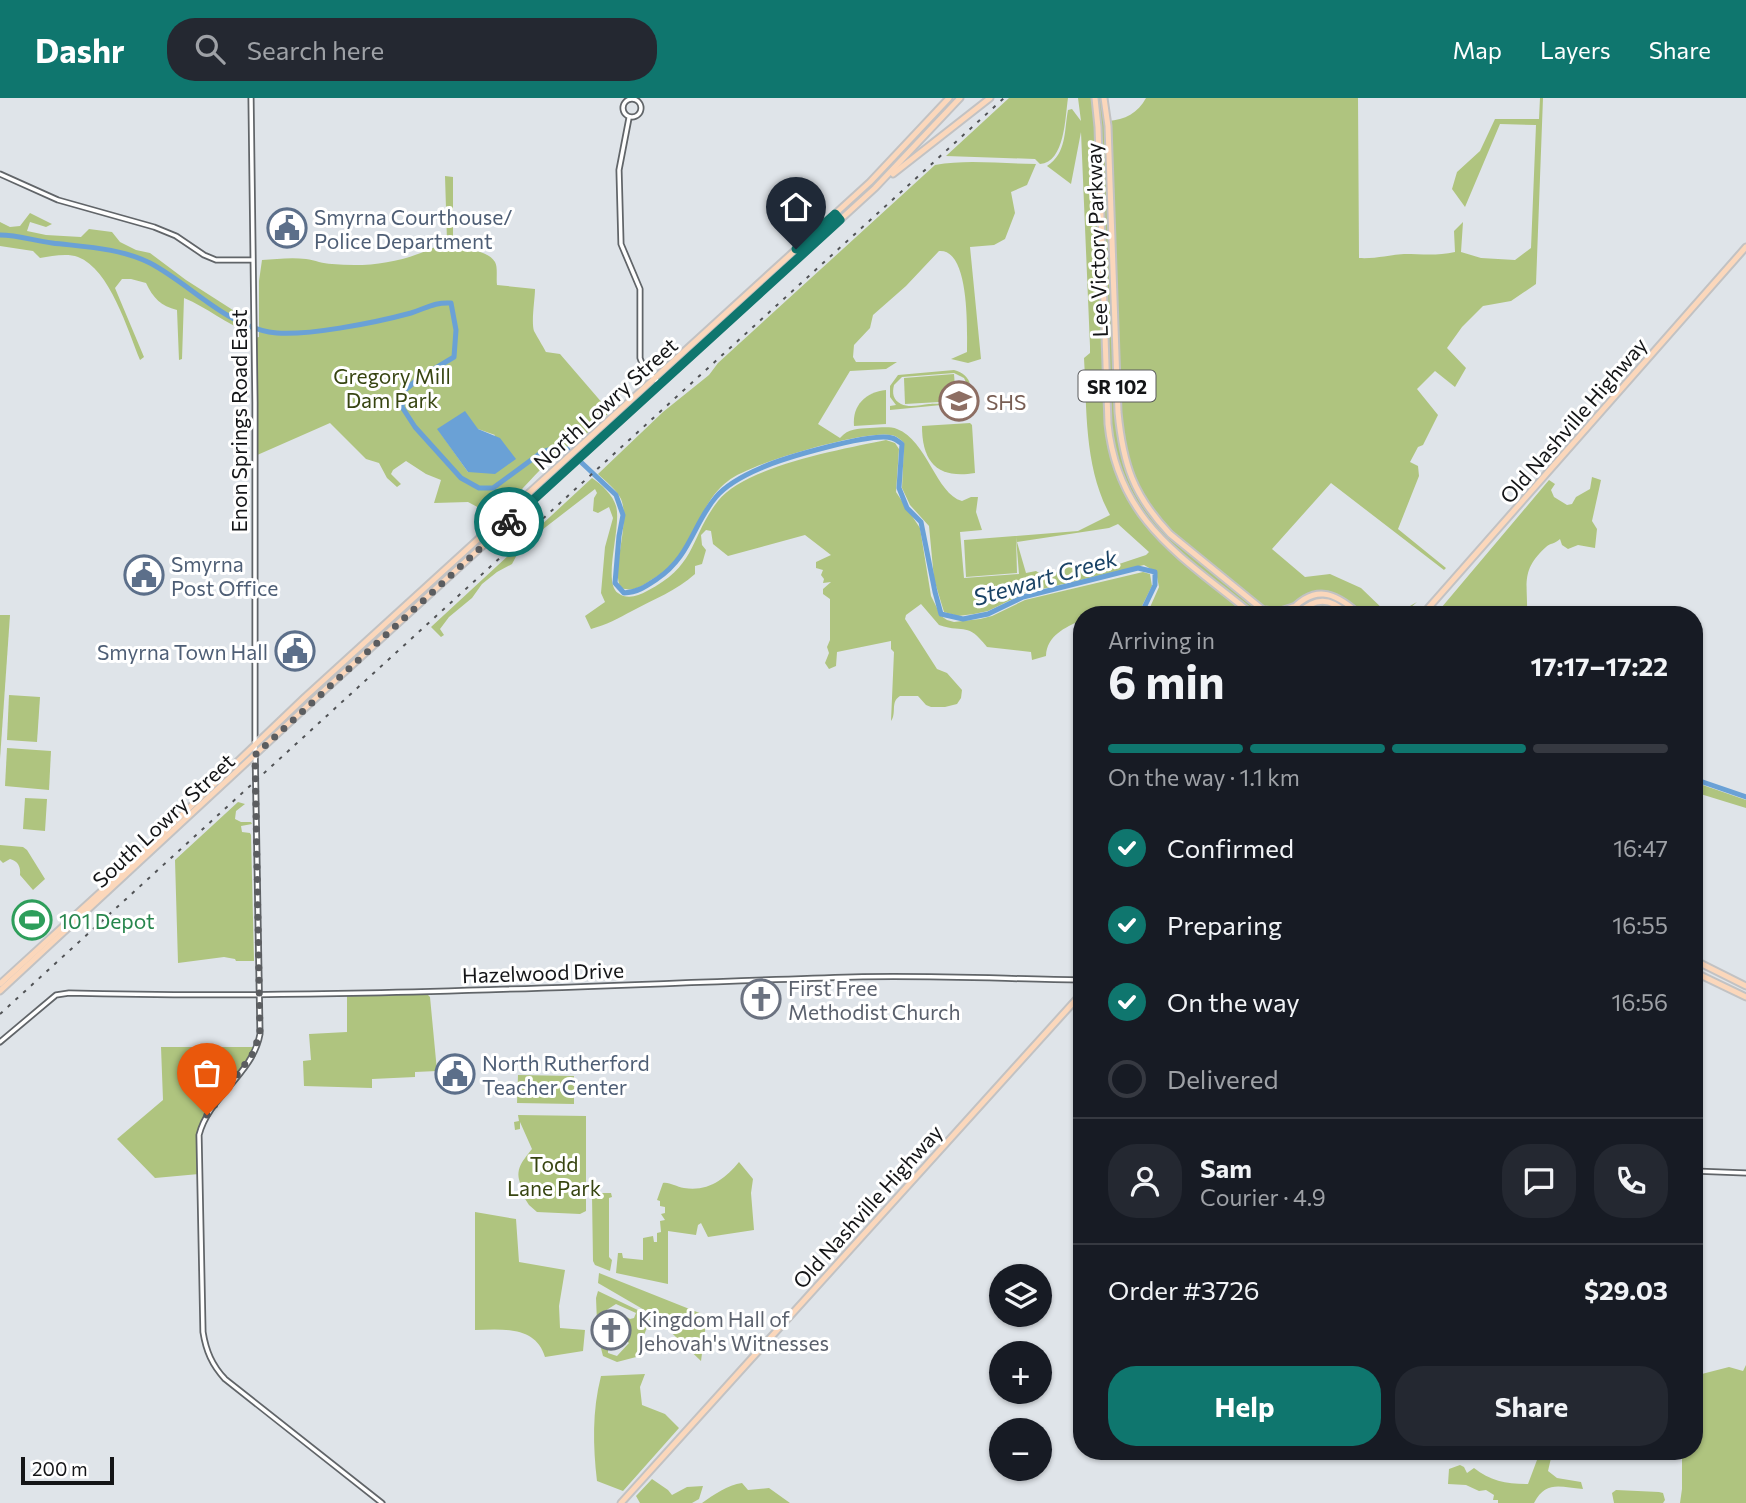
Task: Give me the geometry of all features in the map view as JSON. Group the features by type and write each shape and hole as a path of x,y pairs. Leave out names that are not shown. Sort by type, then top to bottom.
{"main road":[{"name":"South Lowry Street","path":"0,991 877,186 958,98"},
{"path":"870,181 877,186 990,98"},
{"name":"Lee Victory Parkway","path":"1095,98 1108,424 1114,464 1132,504 1151,529 1242,606"},
{"name":"Lee Victory Parkway","path":"1104,98 1108,126 1118,412 1126,467 1144,503 1170,534 1257,606"},
{"name":"North Lowry Street","path":"0,984 117,877 305,697 835,214 947,100"},
{"path":"835,214 840,220"},
{"name":"Old Nashville Highway","path":"1430,606 1746,247"},
{"path":"616,413 621,419"},
{"path":"1296,605 1304,598 1330,594 1350,606"},
{"path":"1306,606 1326,601 1338,606"},
{"path":"370,638 375,644"},
{"path":"305,697 310,704"},
{"path":"1703,964 1746,986"},
{"path":"1703,976 1746,997"},
{"name":"Old Nashville Highway","path":"621,1503 1073,1003"}],"street":[{"name":"Enon Springs Road East","path":"251,98 255,755 260,1034 257,1047 207,1115 199,1135 202,1313 206,1349 213,1364 225,1379 382,1503"},
{"path":"633,99 640,105 640,111 637,116 629,118 623,111 624,105 626,101 633,99"},
{"path":"629,118 619,170 621,244 640,289 640,358 643,366 660,384"},
{"path":"0,174 58,200 154,227 176,236 216,260 252,260"},
{"name":"Hazelwood Drive","path":"0,1042 56,995 69,993 261,996 854,977 1073,980"},
{"path":"1703,1172 1746,1174"}],"green space":[{"path":"1009,98 1068,98 1062,138 1055,156 1040,164 1035,159 946,156"},
{"path":"1078,98 1104,98 1108,121 1130,115 1146,98 1358,98 1359,258 1455,252 1454,231 1463,222 1461,252 1481,258 1515,260 1531,248 1536,125 1500,124 1465,207 1452,189 1457,172 1480,151 1495,119 1539,119 1540,98 1543,98 1536,284 1511,301 1483,306 1462,327 1447,348 1466,368 1455,387 1435,371 1417,389 1438,415 1423,445 1418,447 1410,462 1418,466 1419,476 1398,529 1446,568 1444,570 1331,483 1272,549 1305,577 1330,574 1361,588 1380,606 1151,606 1159,587 1156,572 1144,565 1025,593 988,611 958,616 944,612 934,579 929,526 910,505 902,488 904,443 891,435 877,435 833,443 782,457 728,481 711,499 687,544 672,565 640,587 621,588 618,570 624,521 621,499 598,474 935,165 947,163 1036,164 1027,185 1011,192 1015,213 1005,239 994,245 970,247 981,359 968,363 951,359 967,352 965,292 956,263 949,254 939,251 906,286 873,315 870,328 854,345 853,357 856,362 897,362 886,369 850,371 818,424 840,438 857,429 897,429 916,444 953,496 962,501 978,497 976,512 982,530 960,532 964,578 1019,574 1016,537 1017,573 966,577 964,540 1078,531 1110,515 1095,478 1088,438 1084,358 1090,353 1090,346 1081,132 1071,184 1047,166 1058,155 1065,134 1068,110 1072,109 1081,121","holes":["1118,524 1149,552 1107,568 1076,563 1053,574 1042,575 1036,571 1026,573 1017,542 1109,528"]},
{"name":"Gregory Mill Dam Park","path":"445,176 453,177 453,243 491,258 496,264 497,285 535,289 533,327 546,352 560,354 610,412 572,447 569,445 564,452 547,463 494,513 468,502 434,503 441,480 406,461 391,474 401,484 397,487 387,478 379,463 366,459 330,423 255,456 254,338 259,337 259,281 262,260 295,258 329,264 377,264 419,254 447,241","holes":["478,429 495,435 468,472 439,431"]},
{"path":"30,213 52,224 46,227 30,222 27,231 81,237 89,229 112,232 120,242 150,253 250,321 250,332 184,298 182,359 179,360 177,310 158,301 146,283 122,279 115,288 144,357 140,360 109,287 89,264 74,256 40,258 33,251 0,246 0,222 10,227 20,226"},
{"path":"954,370 968,379 970,389 962,403 890,410 890,406 896,405 890,397 890,386 898,375","holes":["954,373 964,378 967,393 958,401 908,406 898,402 894,396 894,385 902,377"]},
{"path":"954,374 956,401 905,404 904,378"},
{"path":"886,390 886,424 854,426 855,412 862,401 872,394"},
{"path":"970,423 975,473 942,471 929,459 925,450 922,426"},
{"path":"886,440 895,443 899,449 896,492 920,528 931,596 941,616 947,620 954,622 980,619 1025,600 1143,572 1150,574 1152,586 1142,606 1073,606 1073,624 1053,637 1046,656 1032,660 1031,652 987,647 970,631 939,625 921,604 906,615 905,619 937,669 947,673 962,690 961,698 957,704 931,707 918,696 900,696 895,701 891,721 894,652 891,649 891,641 837,652 836,666 829,669 825,663 829,653 827,647 830,640 830,599 823,594 823,589 831,582 823,583 823,570 816,568 816,562 831,555 805,535 728,556 713,544 711,531 706,530 701,535 702,545 706,550 702,564 695,566 695,574 665,594 591,629 585,616 605,602 601,593 605,547 613,518 609,507 598,513 593,511 597,493 595,489 529,540 520,549 512,564 482,584 472,598 449,617 440,629 444,635 441,637 431,627 592,478 606,490 616,506 617,526 612,566 614,587 621,595 632,596 647,591 676,571 691,550 709,514 731,489 772,469 845,448"},
{"path":"1592,477 1601,480 1592,521 1597,529 1595,548 1578,545 1568,549 1562,545 1560,539 1546,547 1532,563 1529,571 1527,606 1443,606 1549,480 1555,484 1551,490 1554,497 1567,505 1590,489"},
{"path":"0,615 10,615 0,759"},
{"path":"9,695 40,697 37,742 7,740"},
{"path":"7,748 51,751 49,790 5,786"},
{"path":"1703,785 1746,800 1746,808 1703,795"},
{"path":"25,798 47,799 45,831 23,829"},
{"path":"238,802 245,804 236,811 235,819 252,824 241,826 242,832 251,835 254,961 236,961 224,957 178,963 175,860"},
{"path":"0,845 23,847 27,850 45,879 33,890 20,875 17,863 10,859 3,863 0,860"},
{"path":"427,994 430,997 437,1071 415,1072 415,1077 372,1079 372,1088 304,1086 303,1061 311,1060 309,1034 347,1032 347,996"},
{"path":"161,1047 257,1047 209,1111 200,1131 199,1174 155,1178 117,1139 163,1100"},
{"path":"518,1075 574,1076 574,1104 517,1103"},
{"name":"Todd Lane Park","path":"518,1115 586,1116 586,1211 580,1214 537,1212 529,1205 520,1191 523,1189 519,1172 532,1149 520,1122 520,1129 515,1130 514,1122 519,1121"},
{"path":"739,1162 753,1179 751,1193 754,1230 708,1237 701,1223 696,1235 668,1231 668,1284 616,1273 618,1253 622,1253 623,1258 643,1260 643,1238 653,1236 654,1242 657,1242 657,1233 661,1232 660,1221 665,1220 661,1214 665,1213 665,1207 660,1206 660,1201 657,1200 663,1183 701,1188 722,1179"},
{"path":"611,1193 612,1197 609,1198 609,1257 612,1260 610,1271 595,1265 593,1261 592,1195"},
{"path":"475,1212 516,1219 519,1262 565,1270 559,1306 560,1328 585,1330 583,1351 545,1357 541,1347 526,1335 507,1330 475,1330"},
{"path":"599,1273 707,1316 701,1361 653,1315 598,1283"},
{"path":"598,1291 644,1313 650,1319 640,1340 640,1356 617,1362 603,1356 596,1329 603,1330 601,1335 608,1344 608,1353 617,1356 629,1343 626,1340 629,1325 621,1318 623,1315 634,1318 636,1313 616,1304 605,1311 606,1314 597,1322"},
{"path":"1746,1365 1746,1503 1680,1503 1682,1460 1703,1460 1703,1374 1729,1367 1743,1371"},
{"path":"645,1374 640,1387 642,1405 665,1414 679,1428 623,1491 597,1481 594,1428 598,1389 601,1376"},
{"path":"1537,1460 1551,1460 1548,1471 1557,1478 1581,1482 1583,1489 1554,1487 1543,1491 1534,1503 1498,1503 1498,1500 1493,1500 1494,1495 1486,1490 1448,1484 1449,1469 1460,1465 1467,1473 1474,1468 1499,1481 1528,1484"},
{"path":"652,1479 672,1495 687,1487 703,1486 699,1499 692,1503 640,1503 636,1496"},
{"path":"742,1483 748,1490 769,1488 790,1503 702,1503 726,1488"},
{"path":"1616,1490 1659,1492 1663,1493 1665,1500 1663,1503 1614,1503 1612,1493"}],"water":[{"path":"465,411 478,429 500,438 516,459 495,474 468,472 437,429"}],"waterway":[{"name":"Stewart Creek","path":"0,235 103,249 139,258 165,272 222,312 269,332 300,333 340,328 397,317 435,304 451,303 456,330 454,357 419,378 404,391 402,407 415,427 461,478 479,488 493,488 542,452 557,447 567,449 616,495 623,515 615,583 624,593 641,589 668,570 684,551 708,507 737,480 755,470 807,453 848,442 882,437 893,438 902,444 899,488 907,508 921,522 941,614 963,619 988,614 1023,597 1138,568 1155,572 1155,585 1145,606"},
{"name":"Stewart Creek","path":"1703,782 1746,797"}],"railway":[{"path":"0,1014 1004,98"}],"way so far":[{"path":"207,1115 252,1055 260,1034 255,755 509,522"}],"place":[{"name":"Smyrna Courthouse/ Police Department","path":"287,228"},
{"name":"SHS","path":"959,401"},
{"name":"Smyrna Post Office","path":"144,575"},
{"name":"Smyrna Town Hall","path":"295,651"},
{"name":"101 Depot","path":"32,920"},
{"name":"First Free Methodist Church","path":"761,999"},
{"name":"North Rutherford Teacher Center","path":"455,1074"},
{"name":"Kingdom Hall of Jehovah's Witnesses","path":"611,1330"}],"route":[{"path":"509,522 840,220 835,214 796,249"}]}
